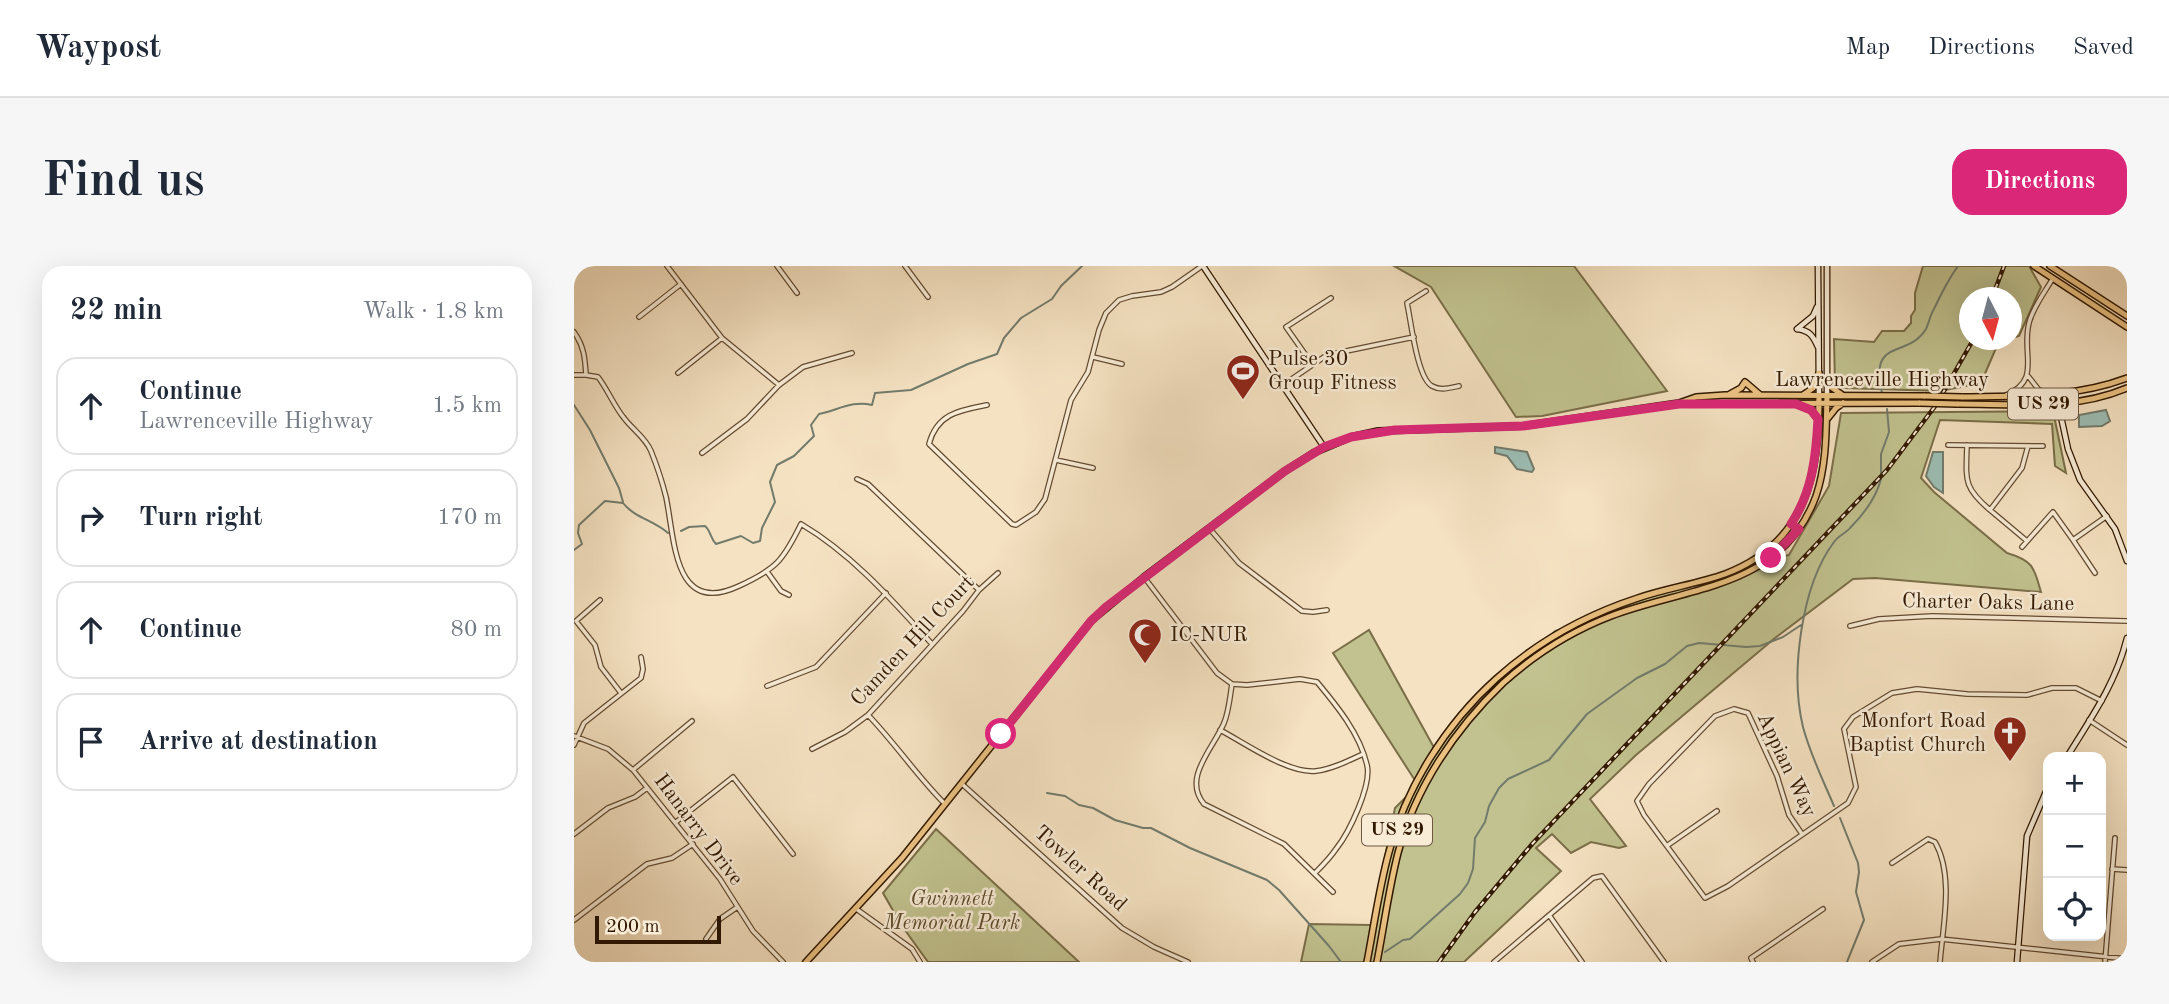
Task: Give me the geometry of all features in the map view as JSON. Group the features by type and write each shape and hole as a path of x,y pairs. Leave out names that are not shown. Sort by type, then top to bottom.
{"main road":[{"path":"2034,266 2127,327"},
{"path":"2050,266 2127,316"},
{"path":"1802,395 1813,388 1819,373"},
{"path":"1828,378 1831,387 1843,396"},
{"name":"Lawrenceville Highway","path":"1679,404 1696,397 1725,395 1962,397 2056,394 2090,390 2127,379"},
{"path":"1725,395 1734,393 1745,382 1762,395"},
{"name":"Lawrenceville Highway","path":"806,962 902,858 1091,621 1144,577 1285,471 1324,447 1378,431 1523,426 1679,404 2068,404 2103,397 2127,388"},
{"name":"US 29","path":"1367,962 1389,851 1422,772 1448,731 1493,682 1561,631 1615,606 1723,575 1745,566 1780,539 1801,509 1812,479 1819,396"},
{"path":"1826,424 1827,396"},
{"path":"1826,424 1832,412 1843,403"},
{"path":"1796,404 1811,410 1818,419"},
{"name":"US 29","path":"1377,962 1405,829 1430,775 1454,737 1486,701 1527,664 1566,638 1649,602 1718,585 1752,571 1778,553 1799,529 1810,509 1821,478 1826,424"},
{"path":"1791,524 1799,529"},
{"path":"1681,586 1684,594"},
{"path":"1561,631 1566,638"}],"street":[{"path":"667,266 722,338 779,385"},
{"path":"777,266 797,293"},
{"path":"905,266 928,297"},
{"path":"987,405 955,411 946,417 934,432 929,444 1012,524 1017,525 1036,512 1045,499 1071,400 1088,372 1106,313 1119,300 1161,292 1202,266 1324,447"},
{"path":"1818,266 1819,396"},
{"path":"1827,266 1827,396"},
{"path":"2004,396 2024,386 2028,376 2030,320 2053,278"},
{"path":"639,317 681,284"},
{"path":"1426,291 1407,303 1423,376 1428,383 1442,390 1459,386"},
{"path":"1312,364 1286,327 1331,298"},
{"path":"1819,304 1813,316 1797,329 1807,330 1813,335 1819,349"},
{"path":"574,332 582,342 586,374"},
{"path":"1283,385 1328,355 1414,337"},
{"path":"678,373 722,338"},
{"path":"702,453 747,419 779,385 803,367 852,353"},
{"path":"1093,357 1122,364"},
{"path":"574,375 598,377 623,417 650,447 666,496 676,553 682,574 689,584 706,593 716,593 730,591 768,573 788,551 801,524 826,539 886,593 932,643"},
{"path":"2028,376 2039,390 2056,394"},
{"path":"2050,404 2056,407 2062,419 2068,449 2080,480 2107,516 2127,561"},
{"path":"2062,419 2068,404"},
{"path":"1948,445 2043,446"},
{"path":"1967,445 1967,484 1971,492 2027,541"},
{"path":"1990,510 2022,468 2028,446"},
{"path":"1056,460 1093,468"},
{"path":"857,479 868,484 979,590"},
{"path":"2022,547 2053,512 2095,573"},
{"path":"2073,540 2107,516"},
{"path":"1209,528 1239,563 1302,611 1327,610"},
{"path":"768,573 781,591 789,595"},
{"name":"Camden Hill Court","path":"812,750 845,732 868,715 979,590 998,573"},
{"path":"1144,577 1217,673 1232,684 1300,679 1317,682 1338,707 1352,730 1367,765 1368,779 1338,848 1315,873"},
{"path":"767,686 816,667 886,593"},
{"path":"600,600 576,621 595,645 601,667 621,693"},
{"name":"Charter Oaks Lane","path":"1850,626 1879,619 1932,616 2127,621"},
{"path":"2070,752 2102,701 2120,664 2127,638"},
{"path":"574,745 575,736 584,723 640,678 643,669 641,657"},
{"path":"1232,684 1225,721 1195,778 1196,794 1204,804 1284,844 1333,892"},
{"name":"Appian Way","path":"1802,834 1789,815 1777,776 1748,713 1734,709 1715,716 1649,784 1637,801 1644,815 1705,898 1728,886 1848,803 1856,787 1844,729 1853,717 1892,693 1917,689 1967,694 2028,695 2052,688 2076,688 2102,701"},
{"path":"868,715 891,738 930,789 946,805"},
{"path":"2089,720 2127,745"},
{"path":"633,770 692,721"},
{"path":"1220,730 1295,770 1315,771 1334,767 1363,754"},
{"name":"Hanarry Drive","path":"575,736 608,748 633,770 693,844 753,931 783,962"},
{"path":"676,822 733,777 793,854"},
{"name":"Towler Road","path":"962,784 1122,928 1154,947 1188,962"},
{"path":"574,834 608,808 635,797 647,788"},
{"path":"2017,962 2027,836 2043,799"},
{"path":"1668,845 1717,811"},
{"path":"2105,959 2115,838"},
{"path":"1892,863 1924,841 1932,839 1941,853 1946,872 1940,962"},
{"path":"574,920 647,864 672,858 693,844"},
{"path":"2112,869 2127,870"},
{"path":"1496,961 1593,877 1602,877 1664,962"},
{"path":"706,939 720,919 736,908"},
{"path":"855,908 912,949 920,962"},
{"path":"1754,962 1751,958 1823,909"},
{"path":"1549,915 1583,962"},
{"path":"1872,962 1899,944 1941,939 2105,959 2127,959"}],"green space":[{"path":"1394,266 1574,266 1667,391 1542,416 1516,417 1431,287"},
{"path":"1923,266 2029,266 2041,287 2022,329 2022,287 1959,287 1959,350 1995,350 1981,383 1940,391 1844,388 1835,384 1834,339 1874,342 1882,331 1904,331 1911,323 1915,310 1915,293"},
{"path":"2053,411 2066,473 2055,466 2052,424 1940,420 1921,478 2007,553 2032,566 2041,592 1875,578 1853,579 1775,638 1636,755 1590,799 1626,846 1619,848 1591,842 1571,853 1552,834 1536,848 1561,871 1464,962 1301,962 1309,924 1371,925 1395,808 1418,785 1333,653 1369,630 1437,753 1454,726 1555,631 1696,580 1789,555 1829,486 1841,413"},
{"name":"Gwinnett Memorial Park","path":"936,829 1079,962 928,962 902,926 883,893"}],"water":[{"path":"2106,410 2110,421 2102,426 2079,427 2079,415"},
{"path":"1495,447 1527,452 1534,469 1532,472 1517,469 1507,456 1495,453"},
{"path":"1933,452 1943,452 1943,493 1934,487 1926,476"}],"waterway":[{"path":"681,531 689,527 705,526 716,544 741,536 753,543 760,541 762,528 775,502 770,482 777,465 794,456 814,436 811,425 819,414 852,405 872,405 875,393 911,390 997,354 1004,338 1021,318 1052,299 1082,266"},
{"path":"1882,393 1879,375 1885,356 1909,344 1926,329 1942,292 1958,266"},
{"path":"574,405 590,430 619,488 623,502"},
{"path":"1881,474 1881,454 1889,432 1887,409"},
{"path":"1834,806 1813,757 1799,706 1798,657 1801,631 1813,582 1823,560 1836,540 1865,511 1881,479"},
{"path":"574,550 582,544 578,533 579,525 605,501 623,503 668,533"},
{"path":"1385,952 1403,940 1410,939 1460,894 1473,869 1475,838 1499,788 1508,779 1549,760 1587,714 1637,678 1665,664 1687,646 1699,643 1760,646 1783,637 1801,625"},
{"path":"1047,793 1065,796 1115,820 1151,828 1190,848 1267,880 1279,890 1341,962"},
{"path":"1840,818 1858,863 1856,892 1864,920 1847,962"}],"railway":[{"path":"1996,287 2004,266"},
{"path":"1439,962 1475,912 1533,843 1887,470 1936,405 1967,350"}],"place":[{"name":"Pulse 30 Group Fitness","path":"1243,401"},
{"name":"IC-NUR","path":"1145,665"},
{"name":"Monfort Road Baptist Church","path":"2010,763"}],"route":[{"path":"1001,734 1091,621 1106,607 1285,471 1324,447 1364,434 1395,430 1523,426 1679,404 1796,404 1811,410 1818,419 1812,479 1801,509 1791,524 1799,529 1771,558"}]}
